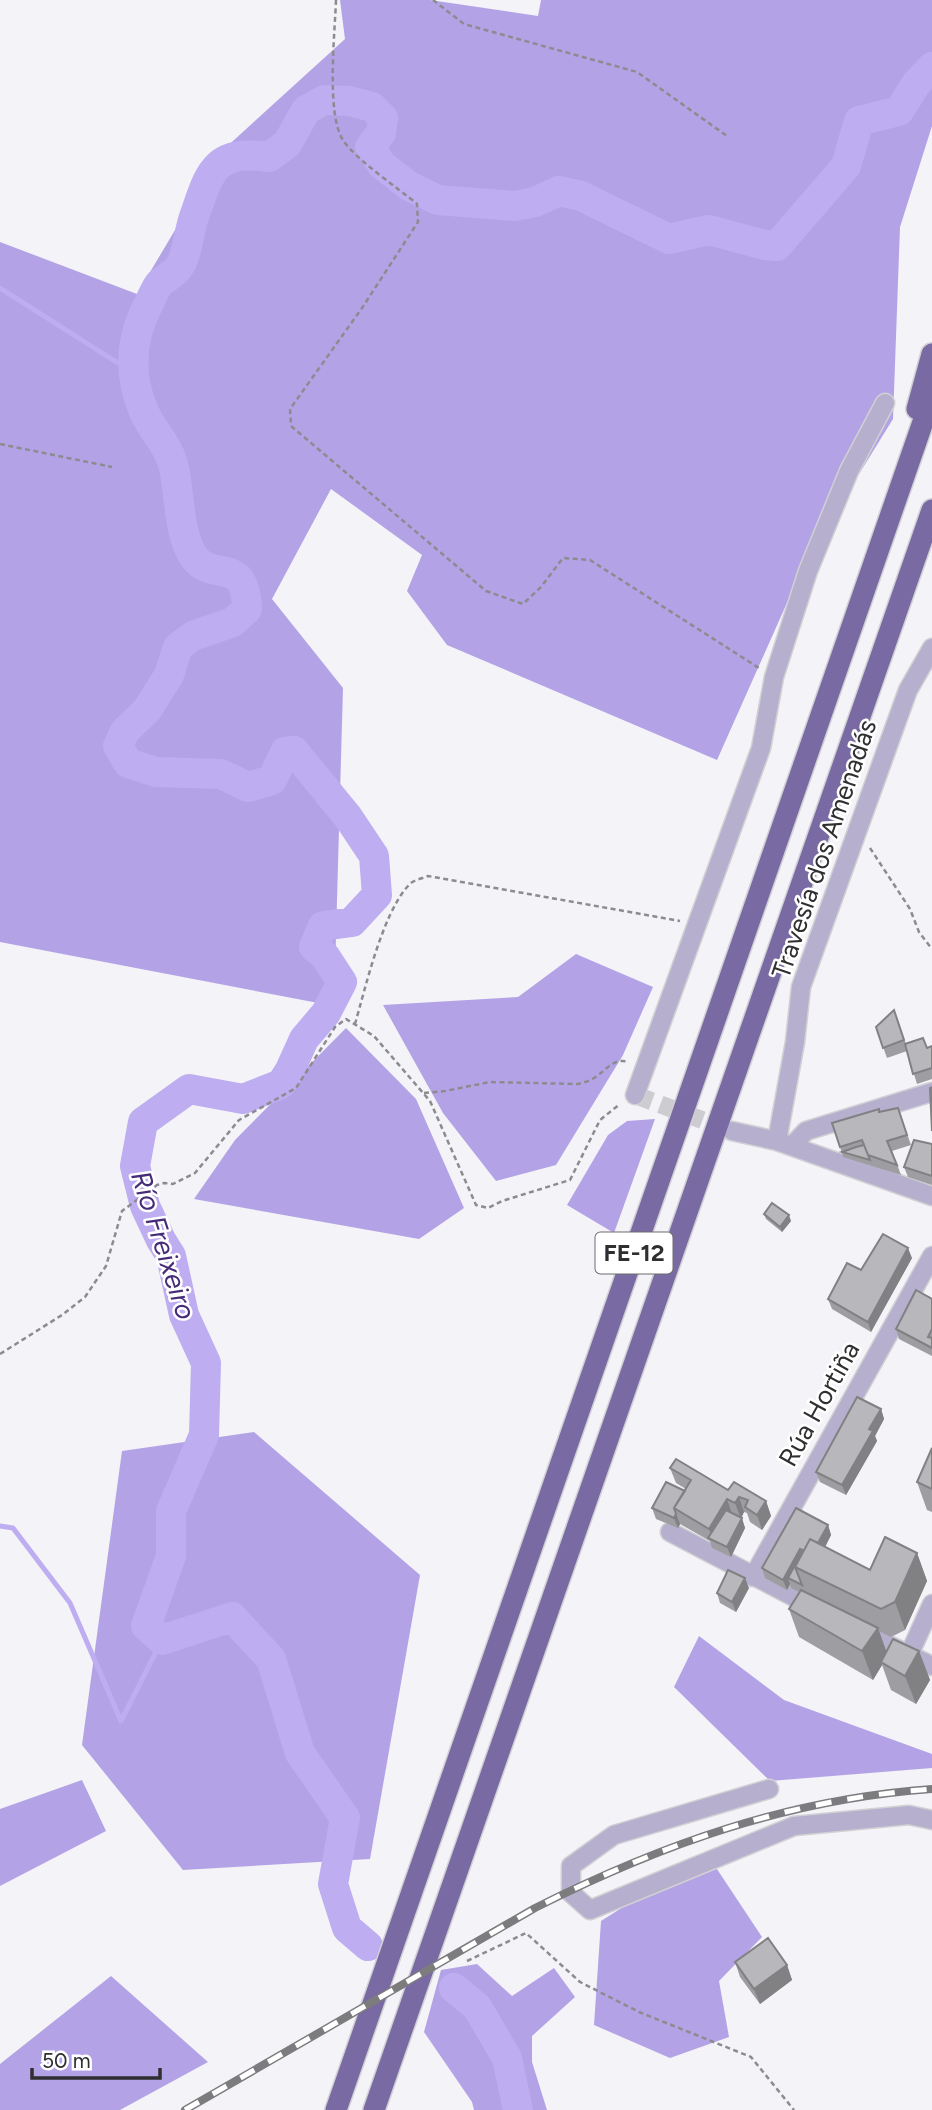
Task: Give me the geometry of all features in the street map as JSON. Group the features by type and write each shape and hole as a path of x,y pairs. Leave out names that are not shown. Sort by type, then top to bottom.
{"highway":[{"path":"867,580 932,354"},
{"name":"FE-12","path":"336,2110 932,396"},
{"name":"FE-12","path":"374,2110 932,510"}],"street":[{"path":"635,1095 761,748 774,677 813,558 849,471 885,403"},
{"name":"Travesía dos Amenadás","path":"785,1143 801,987 908,690 932,648"},
{"path":"785,1143 806,1131 932,1092"},
{"path":"732,1131 785,1143 932,1196"},
{"name":"Rúa Hortiña","path":"753,1577 932,1256"},
{"path":"670,1532 825,1613"},
{"path":"909,1655 932,1604"},
{"path":"849,1625 932,1666"},
{"path":"769,1789 614,1835 571,1866 570,1893 590,1910 794,1826 909,1815 932,1819"}],"path":[{"path":"336,0 333,111 342,139 417,204 418,222 362,308 290,409 291,426 486,591 523,604 541,587 563,558 590,560 774,677"},
{"path":"433,0 464,24 637,72 727,136"},
{"path":"0,444 112,467"},
{"path":"862,818 871,850 910,909 919,932 932,949"},
{"path":"355,1024 372,964 395,906 410,883 428,876 697,924"},
{"path":"0,1354 62,1315 85,1297 106,1266 122,1211 157,1185 164,1182 173,1184 195,1174 239,1120 296,1088 335,1027 346,1019 374,1036 430,1101 476,1205 488,1208 502,1200 570,1180 600,1120 635,1095"},
{"path":"423,1093 490,1082 577,1084 591,1080 612,1062 623,1060 645,1068"},
{"path":"467,1961 526,1933 580,1982 639,2012 751,2057 793,2110"}],"shaded area":[{"path":"340,0 430,0 538,16 541,0 932,0 932,126 900,227 893,419 807,558 717,760 447,645 407,591 422,555 331,489 272,599 343,688 334,1006 0,942 0,242 137,294 222,151 345,39"},
{"path":"576,954 653,987 623,1055 556,1165 496,1181 443,1113 383,1005 518,997"},
{"path":"346,1028 416,1099 464,1208 419,1239 194,1199 235,1140"},
{"path":"655,1119 614,1233 567,1205 608,1135 627,1121"},
{"path":"254,1432 420,1575 370,1859 183,1870 82,1745 122,1451"},
{"path":"699,1636 784,1700 932,1754 932,1768 770,1781 674,1687"},
{"path":"82,1780 106,1831 0,1886 0,1809"},
{"path":"707,1854 762,1937 719,1981 729,2037 670,2058 594,2025 601,1921"},
{"path":"477,1964 512,1996 554,1968 575,1997 532,2036 532,2062 547,2110 474,2110 472,2102 424,2032 441,1970"},
{"path":"111,1976 208,2062 120,2110 0,2110 0,2064"}],"building":[{"path":"894,1010 904,1040 883,1048 876,1027"},
{"path":"923,1038 927,1048 932,1046 932,1068 913,1074 905,1044"},
{"path":"932,1087 932,1131 930,1088"},
{"path":"898,1108 907,1135 887,1141 897,1165 868,1155 862,1140 840,1147 832,1123 879,1109 879,1112"},
{"path":"914,1140 932,1144 932,1176 904,1167"},
{"path":"864,1145 870,1160 842,1152 856,1147"},
{"path":"772,1203 789,1215 780,1227 764,1214"},
{"path":"883,1234 908,1248 868,1322 828,1299 847,1263 861,1270"},
{"path":"916,1290 932,1299 932,1329 928,1337 932,1338 932,1348 896,1329"},
{"path":"857,1397 881,1409 869,1429 873,1431 842,1485 816,1472"},
{"path":"932,1448 932,1489 917,1482"},
{"path":"676,1459 728,1490 734,1482 766,1501 757,1515 745,1507 748,1500 739,1497 735,1503 727,1499 709,1529 674,1508 691,1480 670,1468"},
{"path":"666,1482 685,1491 674,1508 674,1518 652,1508"},
{"path":"796,1508 828,1525 818,1543 810,1539 795,1567 802,1585 788,1578 803,1550 800,1549 783,1580 762,1568"},
{"path":"726,1510 742,1518 727,1547 708,1538"},
{"path":"885,1537 917,1553 895,1602 881,1609 795,1567 810,1539 870,1570"},
{"path":"728,1570 745,1578 732,1602 717,1593"},
{"path":"801,1590 878,1628 862,1651 789,1609"},
{"path":"893,1639 919,1651 905,1676 881,1662"},
{"path":"768,1938 787,1965 754,1989 735,1962"}],"waterway":[{"name":"Río Freixeiro","path":"368,1946 347,1928 333,1884 345,1818 300,1753 271,1659 232,1617 162,1640 146,1626 171,1556 171,1511 204,1435 206,1363 184,1315 171,1256 145,1206 135,1166 143,1122 189,1089 243,1099 281,1084 304,1039 326,1013 342,982 325,956 314,947 323,926 352,922 377,895 374,856 348,817 294,751 285,752 272,780 248,787 221,774 156,772 128,763 118,746 125,731 147,710 169,675 178,647 193,636 233,622 247,609 241,581 227,572 202,565 189,548 182,525 173,464 146,417 138,396 134,369 138,329 158,286 182,263 192,222 205,187 217,167 225,160 236,157 269,157 287,144 306,110 324,100 349,101 372,107 383,118 381,133 370,147 382,165 409,186 438,200 515,206 535,202 559,191 581,196 669,239 709,230 777,246 846,166 859,121 899,111 916,84 932,67"},
{"path":"0,288 132,372"},
{"path":"0,1526 13,1528 70,1603 121,1721 162,1640"},
{"name":"Río Freixeiro","path":"454,1988 477,2007 507,2058 518,2110"}],"tunnel":[{"path":"635,1095 729,1130"}],"railway":[{"path":"185,2110 535,1908 630,1864 727,1828 777,1814 879,1794 932,1789"}]}
